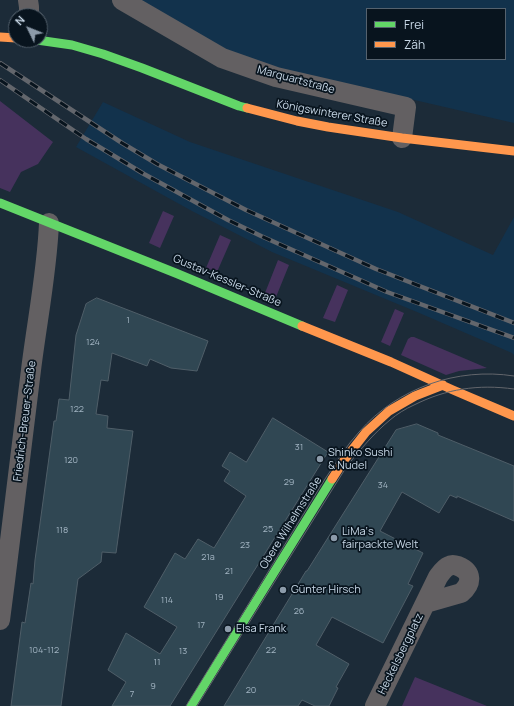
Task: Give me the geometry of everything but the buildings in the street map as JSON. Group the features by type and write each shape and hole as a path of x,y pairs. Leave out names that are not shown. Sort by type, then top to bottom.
{"street":[{"name":"Marquartstraße","path":"122,0 222,58 276,77 406,106 402,138"},
{"name":"Königswinterer Straße","path":"48,42 72,45 103,54 239,106 270,115 328,127 402,138 514,151"},
{"name":"Gustav-Kessler-Straße","path":"0,203 178,274 391,362 514,416"},
{"name":"Friedrich-Breuer-Straße","path":"0,620 31,369 48,246 48,223"},
{"name":"Obere Wilhelmstraße","path":"191,706 345,458 366,432 389,411 415,396 443,385"},
{"name":"Heckelsbergplatz","path":"376,706 426,603"}],"shaded area":[{"path":"140,0 514,0 514,123 267,66 210,44"},
{"path":"0,101 53,142 38,164 21,172 10,192 0,188"},
{"path":"103,102 190,142 398,212 493,255 514,217 514,355 417,312 272,252 192,211 76,147"},
{"path":"163,211 174,216 160,248 149,243"},
{"path":"220,235 231,240 217,272 206,268"},
{"path":"278,260 289,265 276,297 265,293"},
{"path":"337,285 348,290 335,322 323,318"},
{"path":"395,309 404,313 390,346 381,342"},
{"path":"411,337 487,368 459,371 446,375 401,355 408,339"},
{"path":"415,677 487,706 402,706"}],"tram line":[{"path":"186,706 325,479 359,432 391,403 429,384 450,378 471,375 493,374 514,376"},
{"path":"197,706 347,466 378,430 404,410 438,395 462,389 488,387 514,389"}],"railway":[{"path":"0,63 122,143 157,164 246,210 376,269 514,323"},
{"path":"0,80 86,139 144,174 228,220 387,292 514,338"}],"traffic: fast":[{"path":"48,42 72,45 103,54 247,108"},
{"path":"0,203 178,274 302,326"},
{"path":"191,706 332,479"}],"traffic: slow":[{"path":"0,37 8,38"},
{"path":"247,108 297,121 328,127 402,138 514,151"},
{"path":"302,326 391,362 514,416"},
{"path":"332,479 366,432 389,411 415,396 443,385"}],"place":[{"name":"Shinko Sushi & Nudel","path":"320,459"},
{"name":"LiMa‘s fairpackte Welt","path":"334,538"},
{"name":"Günter Hirsch","path":"283,590"},
{"name":"Elsa Frank","path":"228,629"}]}
